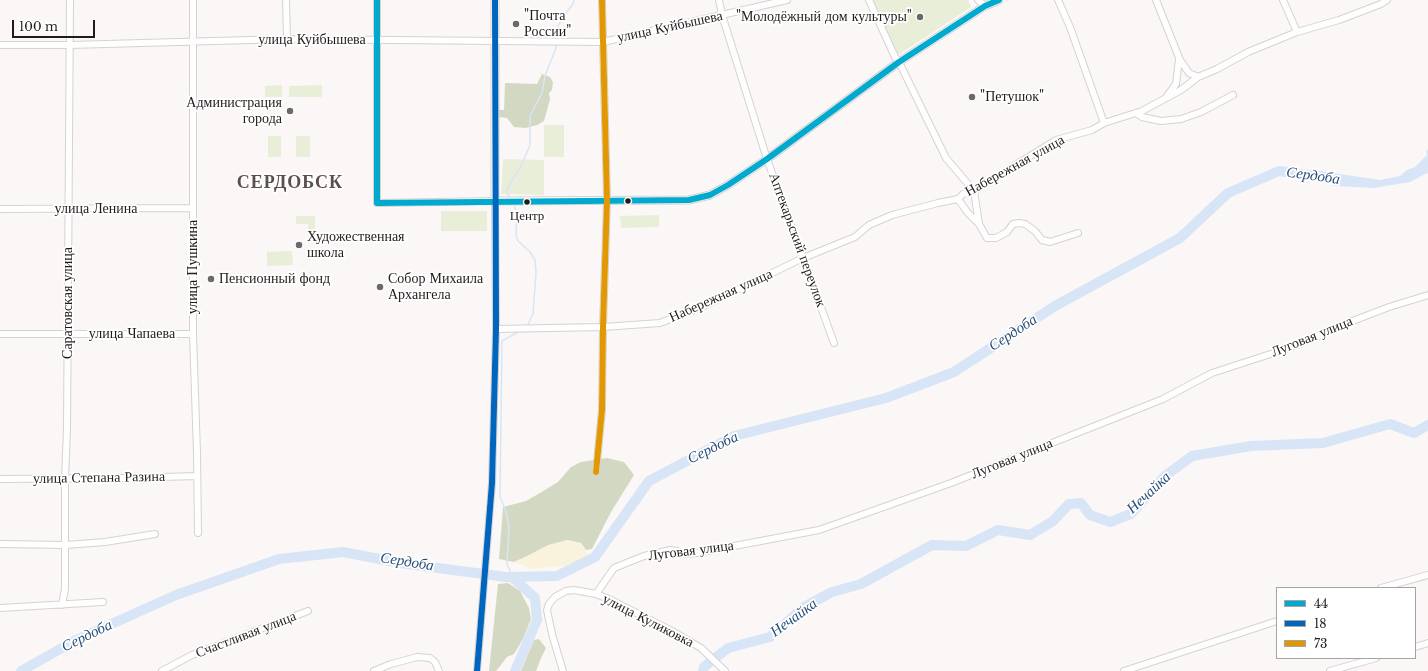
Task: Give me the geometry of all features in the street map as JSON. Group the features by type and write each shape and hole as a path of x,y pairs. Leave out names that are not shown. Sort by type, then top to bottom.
{"main road":[{"path":"495,0 495,201 689,200 710,195 767,159 899,62 985,6 999,0"}],"street":[{"name":"Саратовская улица","path":"62,605 66,589 65,479 67,429 70,0"},
{"name":"улица Пушкина","path":"193,0 193,334 198,533"},
{"path":"286,0 287,39"},
{"path":"377,0 377,203 495,201 496,329 492,483 477,671"},
{"path":"596,472 602,410 607,200 602,0"},
{"name":"Аптекарьский переулок","path":"718,0 767,159 834,343"},
{"name":"улица Куйбышева","path":"0,45 70,45 287,39 603,42 787,0"},
{"path":"869,0 895,57 899,62 946,158 974,191 979,224 986,238 996,238 1007,232 1013,224 1019,223 1025,224 1035,231 1042,240 1050,242 1078,233"},
{"path":"978,0 985,6"},
{"path":"1058,0 1070,28 1104,123"},
{"path":"1156,0 1178,55 1189,73 1198,77"},
{"path":"1283,0 1297,32"},
{"name":"Набережная улица","path":"496,329 660,323 702,307 803,258 855,237 869,225 892,215 958,199 962,194 974,191 1056,140 1092,130 1104,123 1136,113 1181,90 1198,77 1217,69 1248,52 1297,32 1340,20 1381,4 1387,0"},
{"path":"1165,98 1176,84 1179,63 1178,55"},
{"path":"1136,113 1142,117 1161,121 1181,119 1201,112 1233,95"},
{"path":"958,199 968,213 979,224"},
{"name":"улица Ленина","path":"0,209 68,210 192,208"},
{"name":"Луговая улица","path":"596,594 614,568 644,556 670,550 685,554 697,553 819,530 951,483 1163,399 1212,373 1289,348 1337,327 1428,294"},
{"name":"улица Чапаева","path":"0,334 193,334"},
{"name":"улица Степана Разина","path":"0,479 197,476"},
{"path":"0,544 66,545 104,542 155,534"},
{"path":"1384,587 1428,574"},
{"name":"улица Куликовка","path":"563,671 548,619 547,610 549,604 555,597 566,591 574,590 596,594 672,631 701,648 725,671"},
{"path":"0,608 103,602"},
{"name":"Счастливая улица","path":"162,671 192,655 308,611"},
{"path":"1124,671 1276,621"},
{"path":"1416,647 1428,643"},
{"path":"374,671 391,664 417,657 425,657 435,662 439,671"},
{"path":"1330,671 1372,659"}],"green space":[{"path":"871,0 968,0 971,7 895,57"},
{"path":"542,74 550,77 553,82 552,90 549,93 550,99 544,121 526,128 514,127 507,118 499,117 497,114 499,110 504,110 505,83 537,84"},
{"path":"282,85 282,97 265,97 265,86"},
{"path":"322,85 322,97 289,97 289,86"},
{"path":"544,125 564,125 564,157 544,157"},
{"path":"268,136 281,136 281,157 268,157"},
{"path":"296,136 310,136 310,157 296,157"},
{"path":"503,159 544,160 544,195 501,194"},
{"path":"441,211 487,211 487,231 441,231"},
{"path":"659,215 659,227 621,228 620,216"},
{"path":"296,216 315,216 315,241 309,241 308,224 296,224"},
{"path":"292,251 293,265 267,266 267,252"},
{"path":"607,458 624,462 634,475 611,512 592,549 586,550 581,543 567,540 514,562 499,559 503,507 526,501 540,493 558,482 571,467 581,462"},
{"path":"508,583 520,591 529,608 531,619 523,639 514,654 507,657 496,671 489,671 498,584"},
{"path":"539,639 546,648 536,671 521,671 534,640"}],"sand":[{"path":"567,540 581,543 588,555 576,562 562,566 533,569 514,562 548,545"}],"water":[{"name":"Сердоба","path":"1428,149 1428,173 1410,182 1374,188 1334,186 1313,170 1380,180 1400,176 1407,170 1418,166 1423,167 1426,165 1426,152"}],"waterway":[{"path":"557,39 557,28 573,4 574,0"},
{"path":"509,196 506,191 522,164 530,145 530,116 542,93 545,76 557,43"},
{"name":"Сердоба","path":"1411,175 1416,173 1428,161"},
{"name":"Сердоба","path":"21,671 76,640 176,595 279,559 343,552 400,563 506,577 557,576 595,557 649,481 734,436 886,398 954,372 1055,306 1180,238 1228,193 1279,171 1336,179"},
{"path":"514,206 517,212 516,236 518,241 530,252 535,260 536,273 533,314 528,324"},
{"path":"513,577 507,564 509,528 506,512 500,496 502,341 518,332"},
{"name":"Нечайка","path":"703,671 704,667 728,648 770,637 804,607 832,592 861,584 932,545 966,546 998,530 1030,535 1053,521 1069,504 1081,503 1090,515 1110,522 1131,514 1165,476 1192,456 1251,446 1323,443 1390,424 1414,433 1428,425"},
{"name":"Нечайка","path":"512,577 535,598 537,620 515,671"}],"transit line":[{"name":"44","path":"377,0 377,203 689,200 710,195 767,159 899,62 985,6 999,0"},
{"name":"18","path":"477,671 492,483 496,329 495,0"},
{"name":"73","path":"596,472 602,410 607,200 602,0"}],"place":[{"name":"\"Молодёжный дом культуры\"","path":"920,17"},
{"name":"\"Почта России\"","path":"516,24"},
{"name":"\"Петушок\"","path":"972,97"},
{"name":"Администрация города","path":"290,111"},
{"name":"Центр","path":"527,202"},
{"name":"Художественная школа","path":"299,245"},
{"name":"Пенсионный фонд","path":"211,279"},
{"name":"Собор Михаила Архангела","path":"380,287"}],"district":[{"name":"СЕРДОБСК","path":"290,183"}]}
